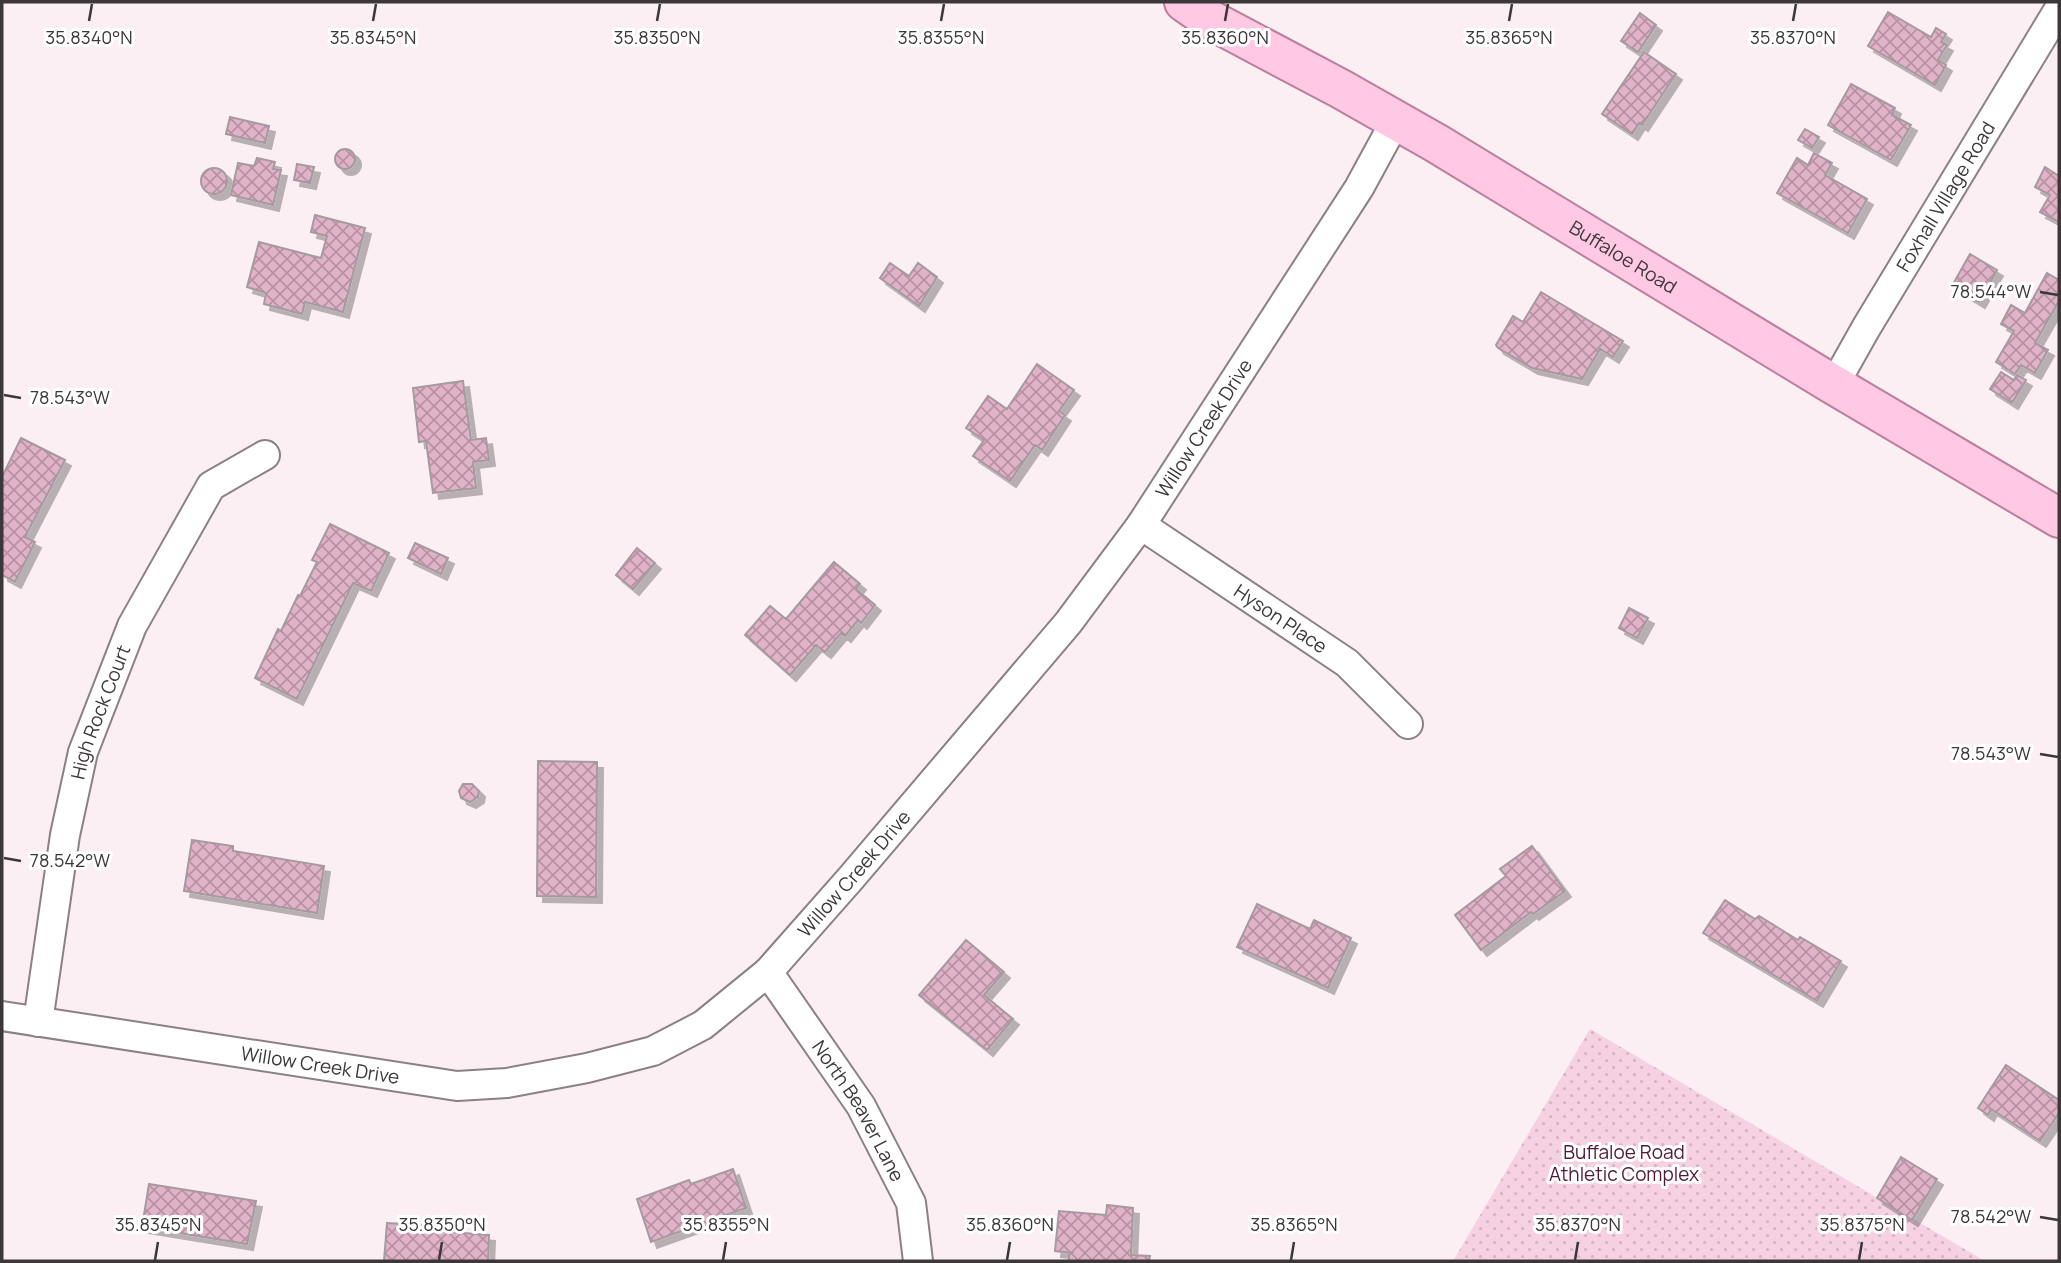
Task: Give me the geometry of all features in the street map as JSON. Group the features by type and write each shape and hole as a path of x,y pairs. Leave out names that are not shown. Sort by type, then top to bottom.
{"main road":[{"name":"Buffaloe Road","path":"1184,2 1208,18 1396,120 2059,518"}],"street":[{"name":"Foxhall Village Road","path":"1834,385 2059,9"},
{"name":"Willow Creek Drive","path":"2,1016 457,1086 507,1083 587,1068 653,1051 703,1026 768,972 1068,623 1141,525 1359,188 1396,120"},
{"name":"High Rock Court","path":"38,1021 65,835 83,752 132,626 211,486 265,455"},
{"name":"Hyson Place","path":"1141,525 1347,663 1408,724"},
{"name":"North Beaver Lane","path":"768,972 867,1118 911,1203 918,1261"}],"green space":[{"name":"Buffaloe Road Athletic Complex","path":"1590,1029 1985,1261 1453,1261"}],"building":[{"path":"1888,12 1931,37 1936,28 1946,34 1941,42 1947,45 1938,60 1946,65 1935,85 1868,46"},
{"path":"1640,13 1656,25 1638,52 1621,41"},
{"path":"1644,52 1676,74 1642,125 1639,123 1632,134 1602,114"},
{"path":"1851,84 1895,108 1892,115 1911,125 1891,160 1828,125"},
{"path":"230,117 269,126 265,143 226,134"},
{"path":"1805,129 1819,137 1812,148 1798,140"},
{"path":"345,149 352,152 355,159 352,166 345,169 338,166 335,159 338,152"},
{"path":"1814,153 1832,163 1825,175 1867,199 1848,233 1777,193 1797,158 1808,165"},
{"path":"257,158 275,162 273,169 281,170 273,205 231,195 238,163 254,166"},
{"path":"297,164 314,167 310,183 294,180"},
{"path":"2045,167 2059,176 2059,222 2040,212 2050,195 2035,187"},
{"path":"214,168 224,171 227,181 224,191 214,194 204,191 201,181 204,171"},
{"path":"315,215 365,228 343,312 305,302 302,314 264,304 266,293 247,287 259,242 321,258 327,236 311,232"},
{"path":"1970,254 1997,270 1979,302 1952,286"},
{"path":"890,263 909,276 918,263 937,277 919,306 880,278"},
{"path":"2047,273 2059,280 2059,301 2035,343 2048,350 2035,373 2021,365 2015,374 1996,362 2014,331 2001,324 2011,305 2025,313"},
{"path":"1541,292 1623,341 1613,357 1600,349 1582,379 1532,368 1498,348 1496,345 1513,316 1523,322"},
{"path":"1037,364 1074,390 1059,411 1065,415 1042,450 1035,445 1010,481 973,456 984,440 966,428 988,396 1007,409"},
{"path":"2001,372 2014,380 2017,375 2026,380 2012,403 1990,389"},
{"path":"463,381 471,440 486,438 489,460 473,462 476,488 433,493 426,441 419,442 413,388"},
{"path":"21,438 65,460 25,537 35,542 15,582 2,575 2,477"},
{"path":"330,524 389,553 371,591 353,583 297,699 255,678 278,629 281,631 317,562 312,560"},
{"path":"415,543 448,558 441,574 408,558"},
{"path":"637,548 655,563 633,589 616,575"},
{"path":"834,562 860,584 856,589 875,605 861,623 858,620 845,636 841,633 825,652 816,645 790,675 745,635 770,606 786,619"},
{"path":"1629,608 1648,618 1637,638 1619,628"},
{"path":"538,761 597,762 596,897 537,896"},
{"path":"463,784 472,784 479,791 478,797 470,802 461,798 459,791"},
{"path":"192,840 233,846 233,851 324,866 317,913 184,891"},
{"path":"1532,846 1565,891 1533,914 1531,912 1481,950 1455,915 1506,876 1500,869"},
{"path":"1725,900 1755,919 1759,916 1798,940 1800,937 1841,961 1817,1001 1703,933"},
{"path":"1257,904 1310,929 1314,920 1351,938 1328,988 1237,947"},
{"path":"966,940 1004,972 984,995 1013,1019 987,1050 919,995"},
{"path":"2006,1065 2059,1100 2059,1113 2040,1141 1991,1109 1988,1115 1978,1108"},
{"path":"1901,1157 1937,1179 1912,1220 1877,1198"},
{"path":"733,1169 746,1208 651,1242 637,1199 689,1180 691,1184"},
{"path":"149,1184 256,1201 247,1244 142,1227"},
{"path":"1107,1205 1133,1208 1131,1255 1150,1256 1149,1261 1069,1261 1069,1255 1072,1253 1055,1251 1059,1211 1106,1215"},
{"path":"387,1223 437,1226 436,1231 489,1235 488,1261 384,1261"}]}
